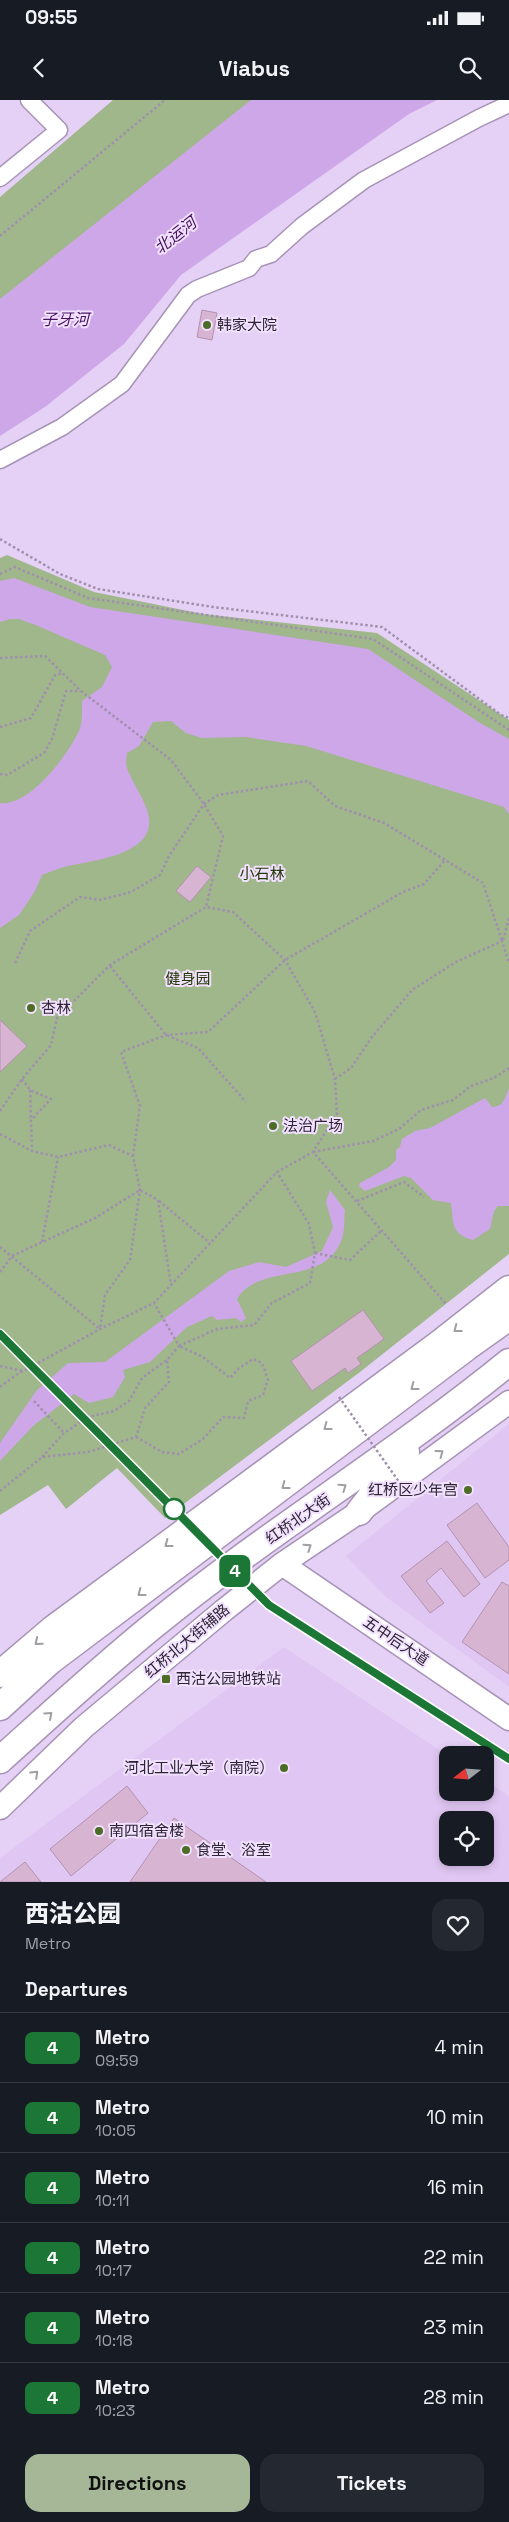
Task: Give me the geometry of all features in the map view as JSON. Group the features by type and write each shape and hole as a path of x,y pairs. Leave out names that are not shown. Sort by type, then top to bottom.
{"main road":[{"path":"0,1674 53,1629 439,1344 509,1288"},
{"path":"467,1346 509,1304"},
{"path":"0,1706 50,1661 467,1346 509,1318"},
{"name":"红桥北大街","path":"0,1760 154,1625 252,1552 423,1430 509,1362"},
{"path":"468,1395 509,1374"},
{"name":"红桥北大街辅路","path":"0,1808 84,1727 282,1564 359,1512 509,1402"},
{"path":"359,1512 423,1430"},
{"name":"五中后大道","path":"282,1564 509,1719"}],"street":[{"path":"0,178 59,130 29,100"},
{"path":"0,460 62,427 122,384 192,292 249,268 256,259 270,254 302,226 364,180 479,118 509,104"}],"path":[{"path":"0,236 165,100"},
{"path":"0,539 60,574 98,589 214,607 382,627 501,715 509,718"},
{"path":"0,574 15,567 88,598 373,639 509,730"},
{"path":"0,658 45,656 81,691 171,760 204,804 223,836 206,907"},
{"path":"0,727 31,718 54,675 62,673"},
{"path":"0,774 7,775 44,753 52,739 66,691 81,691"},
{"path":"15,963 30,931 80,897 100,900 131,892 160,875 169,856 204,804 218,794 308,781 335,806 384,823 483,883 509,963"},
{"path":"100,1329 105,1295 130,1260 140,1190 133,1156 140,1106 122,1052 166,1035 208,1032 285,960 403,892 424,884 446,859"},
{"path":"0,1111 22,1079 51,1045 57,1018 110,965 206,907 233,912 285,960 315,1012 334,1079 337,1114 313,1152"},
{"path":"334,1079 352,1068 372,1037 412,990 456,962 502,941 509,918"},
{"path":"110,965 166,1035 198,1048 246,1102"},
{"path":"0,1387 23,1371 100,1329 154,1303 278,1172 313,1152 373,1142 399,1129 421,1110 453,1100 471,1086 494,1078 509,1068"},
{"path":"22,1079 30,1090 51,1099 31,1120"},
{"path":"30,1090 32,1151"},
{"path":"0,1134 32,1151 58,1156 109,1145 133,1156"},
{"path":"313,1152 446,1304"},
{"path":"42,1242 58,1156"},
{"path":"0,1491 42,1457 64,1433 88,1417 114,1411 129,1401 142,1378 167,1360 179,1346 217,1329 254,1325 272,1303 310,1283 315,1253 309,1224 278,1172"},
{"path":"357,1201 404,1182 424,1196"},
{"path":"140,1190 158,1200 210,1243"},
{"path":"0,1272 12,1256 94,1218 140,1190"},
{"path":"158,1200 170,1285"},
{"path":"315,1253 350,1260 382,1230"},
{"path":"0,1247 100,1329"},
{"path":"42,1457 88,1452 136,1437 162,1452 179,1454 203,1439 223,1418 244,1418 248,1401 262,1395 268,1379 262,1363 253,1360 238,1369 230,1378 203,1357 179,1346 154,1303"},
{"path":"136,1437 144,1408 169,1382 167,1360"},
{"path":"0,1366 23,1371"},
{"path":"339,1397 409,1496"},
{"path":"34,1401 46,1417 64,1433"}],"shaded area":[{"name":"红桥区少年宫","path":"509,1424 509,1687 386,1597 346,1556"},
{"name":"河北工业大学（南院）","path":"284,1647 439,1750 439,1801 494,1801 494,1786 509,1796 509,1882 0,1882 0,1858"}],"green space":[{"path":"113,100 254,100 0,300 0,197"},
{"path":"7,555 94,592 203,614 377,633 509,720 509,1254 360,1372 165,1518 117,1468 66,1509 48,1485 0,1515 0,558"}],"water":[{"name":"子牙河","path":"251,100 437,100 409,114 181,275 124,344 45,407 0,436 0,299"},
{"path":"14,578 90,607 368,649 480,723 509,739 509,814 504,807 306,746 246,737 202,738 186,733 171,721 153,722 139,746 127,753 126,760 126,766 147,810 149,825 145,836 136,845 123,852 42,875 35,891 19,915 0,928 0,803 11,802 23,797 46,778 57,765 79,731 82,720 82,701 102,687 112,667 105,655 38,626 19,619 0,622 0,581"},
{"path":"509,1089 509,1206 498,1206 494,1211 490,1229 473,1240 456,1230 451,1203 433,1200 411,1178 404,1176 365,1191 359,1186 360,1183 389,1167 396,1160 396,1150 400,1147 402,1139 415,1131 430,1128 485,1098 492,1107 499,1105"},
{"path":"330,1190 345,1210 342,1238 332,1255 320,1264 306,1270 260,1281 247,1288 237,1299 246,1318 241,1322 236,1318 217,1320 212,1316 187,1327 150,1362 123,1370 125,1377 113,1397 89,1403 74,1394 33,1426 0,1461 0,1443 37,1390 68,1363 105,1362 229,1271 259,1262 286,1267 322,1251 333,1227 326,1202"}],"building":[{"name":"韩家大院","path":"202,310 217,313 212,340 197,337"},
{"path":"197,866 211,877 190,902 176,891"},
{"path":"0,1020 27,1046 0,1072"},
{"path":"363,1310 384,1339 357,1358 361,1364 348,1373 345,1368 312,1391 291,1361"},
{"path":"477,1503 509,1547 509,1560 485,1578 447,1525"},
{"path":"447,1541 480,1584 464,1597 441,1568 426,1581 444,1603 430,1613 401,1576"},
{"path":"502,1582 509,1586 509,1674 462,1642"},
{"name":"南四宿舍楼","path":"127,1786 148,1813 71,1876 50,1849"},
{"name":"食堂、浴室","path":"174,1818 266,1882 130,1882"},
{"path":"25,1862 41,1882 0,1882"}],"metro line":[{"name":"4","path":"0,1334 269,1605 509,1759"}],"place":[{"name":"韩家大院","path":"207,325"},
{"name":"杏林","path":"31,1008"},
{"name":"法治广场","path":"273,1126"},
{"name":"红桥区少年宫","path":"468,1490"},
{"name":"西沽公园地铁站","path":"166,1679"},
{"name":"河北工业大学（南院）","path":"284,1768"},
{"name":"南四宿舍楼","path":"99,1831"},
{"name":"食堂、浴室","path":"186,1850"}],"water label":[{"name":"北运河","path":"175,235"}],"park label":[{"name":"小石林","path":"262,874"},
{"name":"健身园","path":"188,979"}]}
